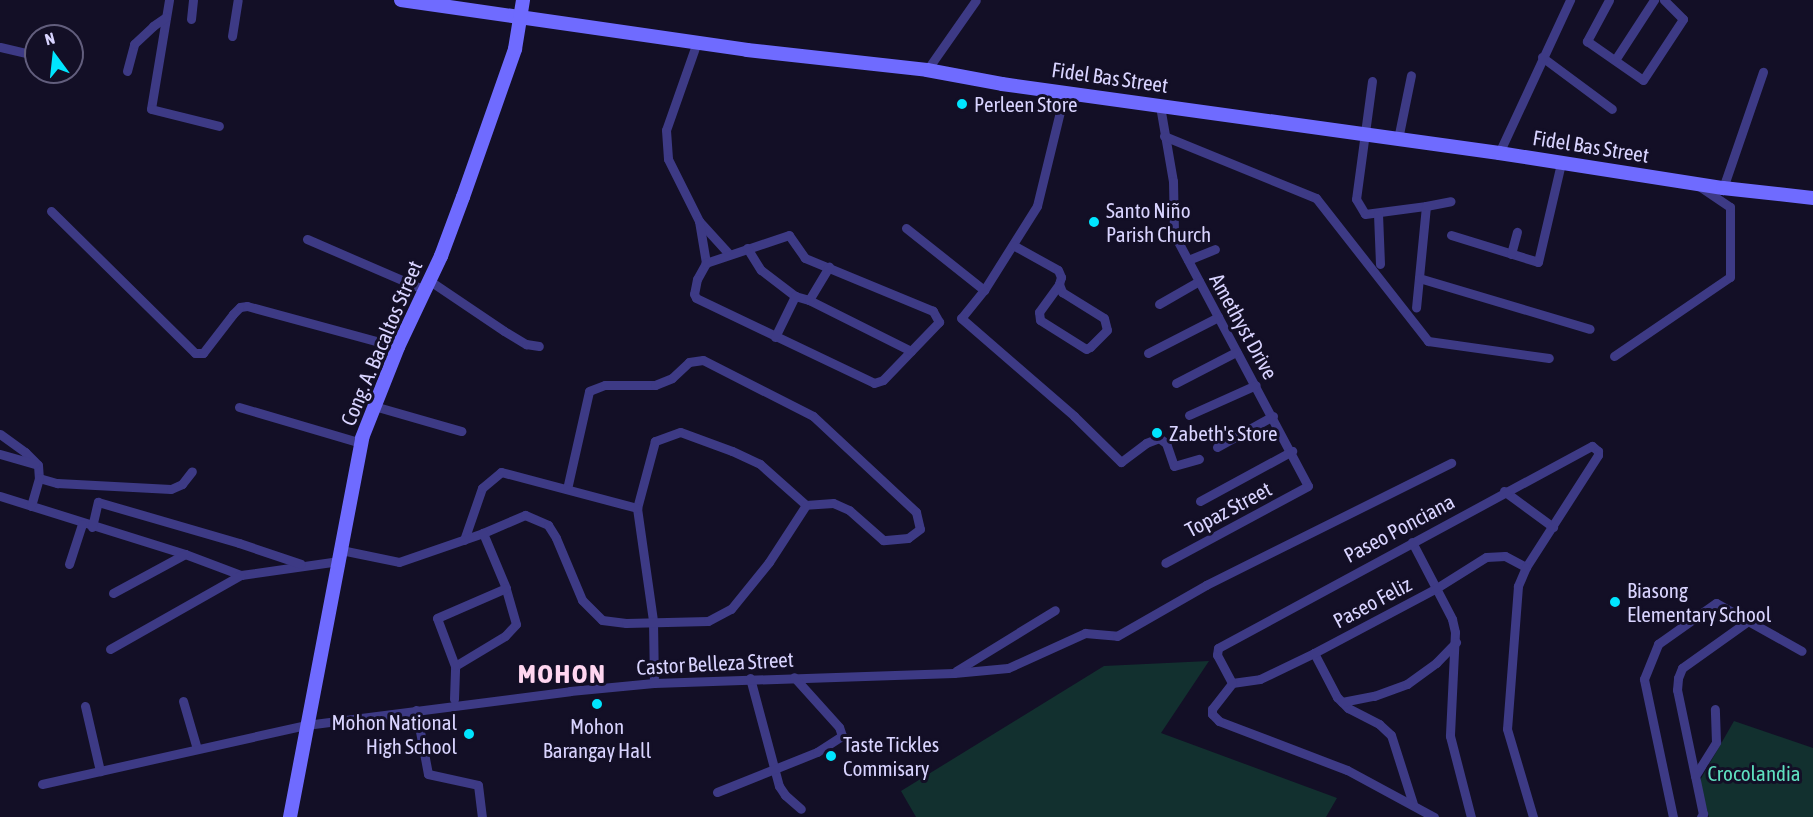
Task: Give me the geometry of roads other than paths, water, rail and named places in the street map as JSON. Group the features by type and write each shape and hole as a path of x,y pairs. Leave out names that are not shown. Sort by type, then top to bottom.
{"street":[{"path":"169,0 151,109 219,126"},
{"path":"191,19 193,0"},
{"path":"232,36 238,0"},
{"name":"Fidel Bas Street","path":"401,0 522,15 697,42 927,70 1724,188 1813,198"},
{"name":"Cong. A. Bacaltos Street","path":"290,817 360,443 398,347 427,286 493,113 514,49 523,0"},
{"path":"927,70 976,0"},
{"path":"1498,153 1570,0"},
{"path":"1609,0 1587,41 1643,80 1683,19 1664,0"},
{"path":"1615,60 1654,0"},
{"path":"127,71 134,45 166,17"},
{"path":"697,42 670,115 666,136 668,159 699,221 729,254"},
{"path":"0,47 24,52"},
{"path":"1542,57 1612,109"},
{"path":"1724,188 1762,72"},
{"path":"1398,139 1411,75"},
{"path":"1372,81 1367,134 1356,199 1365,214 1378,214 1451,201"},
{"path":"1065,92 1037,206 984,290 961,318 1074,416 1121,462 1146,443 1159,438 1166,443 1174,466 1199,459"},
{"name":"Amethyst Drive","path":"1160,106 1173,181 1174,234 1236,352 1292,450 1308,486"},
{"path":"1164,136 1316,198 1428,341 1549,358"},
{"path":"1451,235 1538,262 1561,163"},
{"path":"1614,356 1730,277 1730,207 1695,183"},
{"path":"1416,308 1426,206"},
{"path":"51,211 195,353 203,352 233,314 240,307 247,306 398,347"},
{"path":"1378,214 1380,264"},
{"path":"699,221 706,263 698,279 694,294 696,298 874,383 883,380 938,324 935,312 806,258 789,235 706,263"},
{"path":"906,228 984,290"},
{"path":"1511,254 1517,232"},
{"path":"307,238 427,286 519,339 539,346"},
{"path":"1013,245 1058,270 1061,277 1059,284 1039,312 1040,320 1086,349 1107,330 1107,324 1104,318 1066,296 1059,284"},
{"path":"747,248 761,270 795,296 809,300 911,351"},
{"path":"1188,260 1215,249"},
{"path":"809,300 829,267"},
{"path":"1419,278 1590,329"},
{"path":"1159,304 1199,281"},
{"path":"776,337 795,296"},
{"path":"1148,353 1218,317"},
{"path":"1176,384 1236,352"},
{"path":"567,489 589,391 606,385 655,385 672,378 689,362 703,360 813,416 916,512 920,529 908,538 883,540 849,510 833,503 806,505 760,464 680,432 655,441 637,508 653,621 654,682"},
{"path":"1190,415 1256,385"},
{"path":"374,406 461,432"},
{"path":"239,407 360,443"},
{"path":"1217,447 1273,416"},
{"path":"0,435 26,452 38,465 39,478 31,506"},
{"name":"Paseo Ponciana","path":"1232,683 1217,655 1220,645 1588,446 1595,448 1598,455 1553,527"},
{"path":"1200,501 1292,450"},
{"path":"0,454 38,465"},
{"name":"Castor Belleza Street","path":"42,784 306,725 416,710 654,682 954,673 1008,668 1085,633 1117,636 1206,585 1451,463"},
{"path":"39,478 57,483 102,487 171,489 182,484 192,471"},
{"path":"464,540 482,488 501,472 637,508"},
{"name":"Topaz Street","path":"1164,563 1308,486"},
{"path":"92,527 102,487"},
{"path":"1504,491 1553,527 1526,567 1518,586 1507,729 1533,817"},
{"path":"0,496 82,524 185,554 241,575"},
{"path":"98,502 239,543 303,565"},
{"path":"110,649 241,575 303,565 340,556 399,562 483,533 525,515 548,525 556,538 582,600 602,620 626,623 708,621 730,609 769,562 806,505"},
{"path":"69,564 82,524"},
{"path":"454,666 513,629 516,618 483,533"},
{"path":"1412,542 1452,619 1455,642 1450,736 1471,817"},
{"path":"113,593 185,554"},
{"name":"Paseo Feliz","path":"1232,683 1260,679 1314,653 1435,589 1486,557 1505,556 1526,567"},
{"path":"454,699 454,666 437,618 506,588"},
{"path":"1673,817 1644,679 1655,649 1663,639 1716,603 1802,651"},
{"path":"954,673 1055,610"},
{"path":"1701,817 1703,814 1677,690 1678,678 1682,668 1748,621"},
{"path":"1342,702 1374,696 1407,684 1436,663 1455,642"},
{"path":"1314,653 1342,702 1348,708 1379,724 1391,735 1413,804"},
{"path":"717,792 817,752 837,741 843,734 794,677"},
{"path":"750,678 779,786 801,809"},
{"path":"1232,683 1212,709 1212,714 1219,721 1347,770 1434,817"},
{"path":"183,701 197,748"},
{"path":"85,706 100,771"},
{"path":"1695,776 1716,742 1715,709"},
{"path":"416,710 428,774 478,785 482,817"}],"place":[{"name":"Perleen Store","path":"962,104"},
{"name":"Santo Niño Parish Church","path":"1094,222"},
{"name":"Zabeth's Store","path":"1157,433"},
{"name":"Biasong Elementary School","path":"1615,602"},
{"name":"Mohon Barangay Hall","path":"597,704"},
{"name":"Mohon National High School","path":"469,734"},
{"name":"Taste Tickles Commisary","path":"831,756"}],"district":[{"name":"MOHON","path":"562,674"}],"park label":[{"name":"Crocolandia","path":"1754,773"}]}
